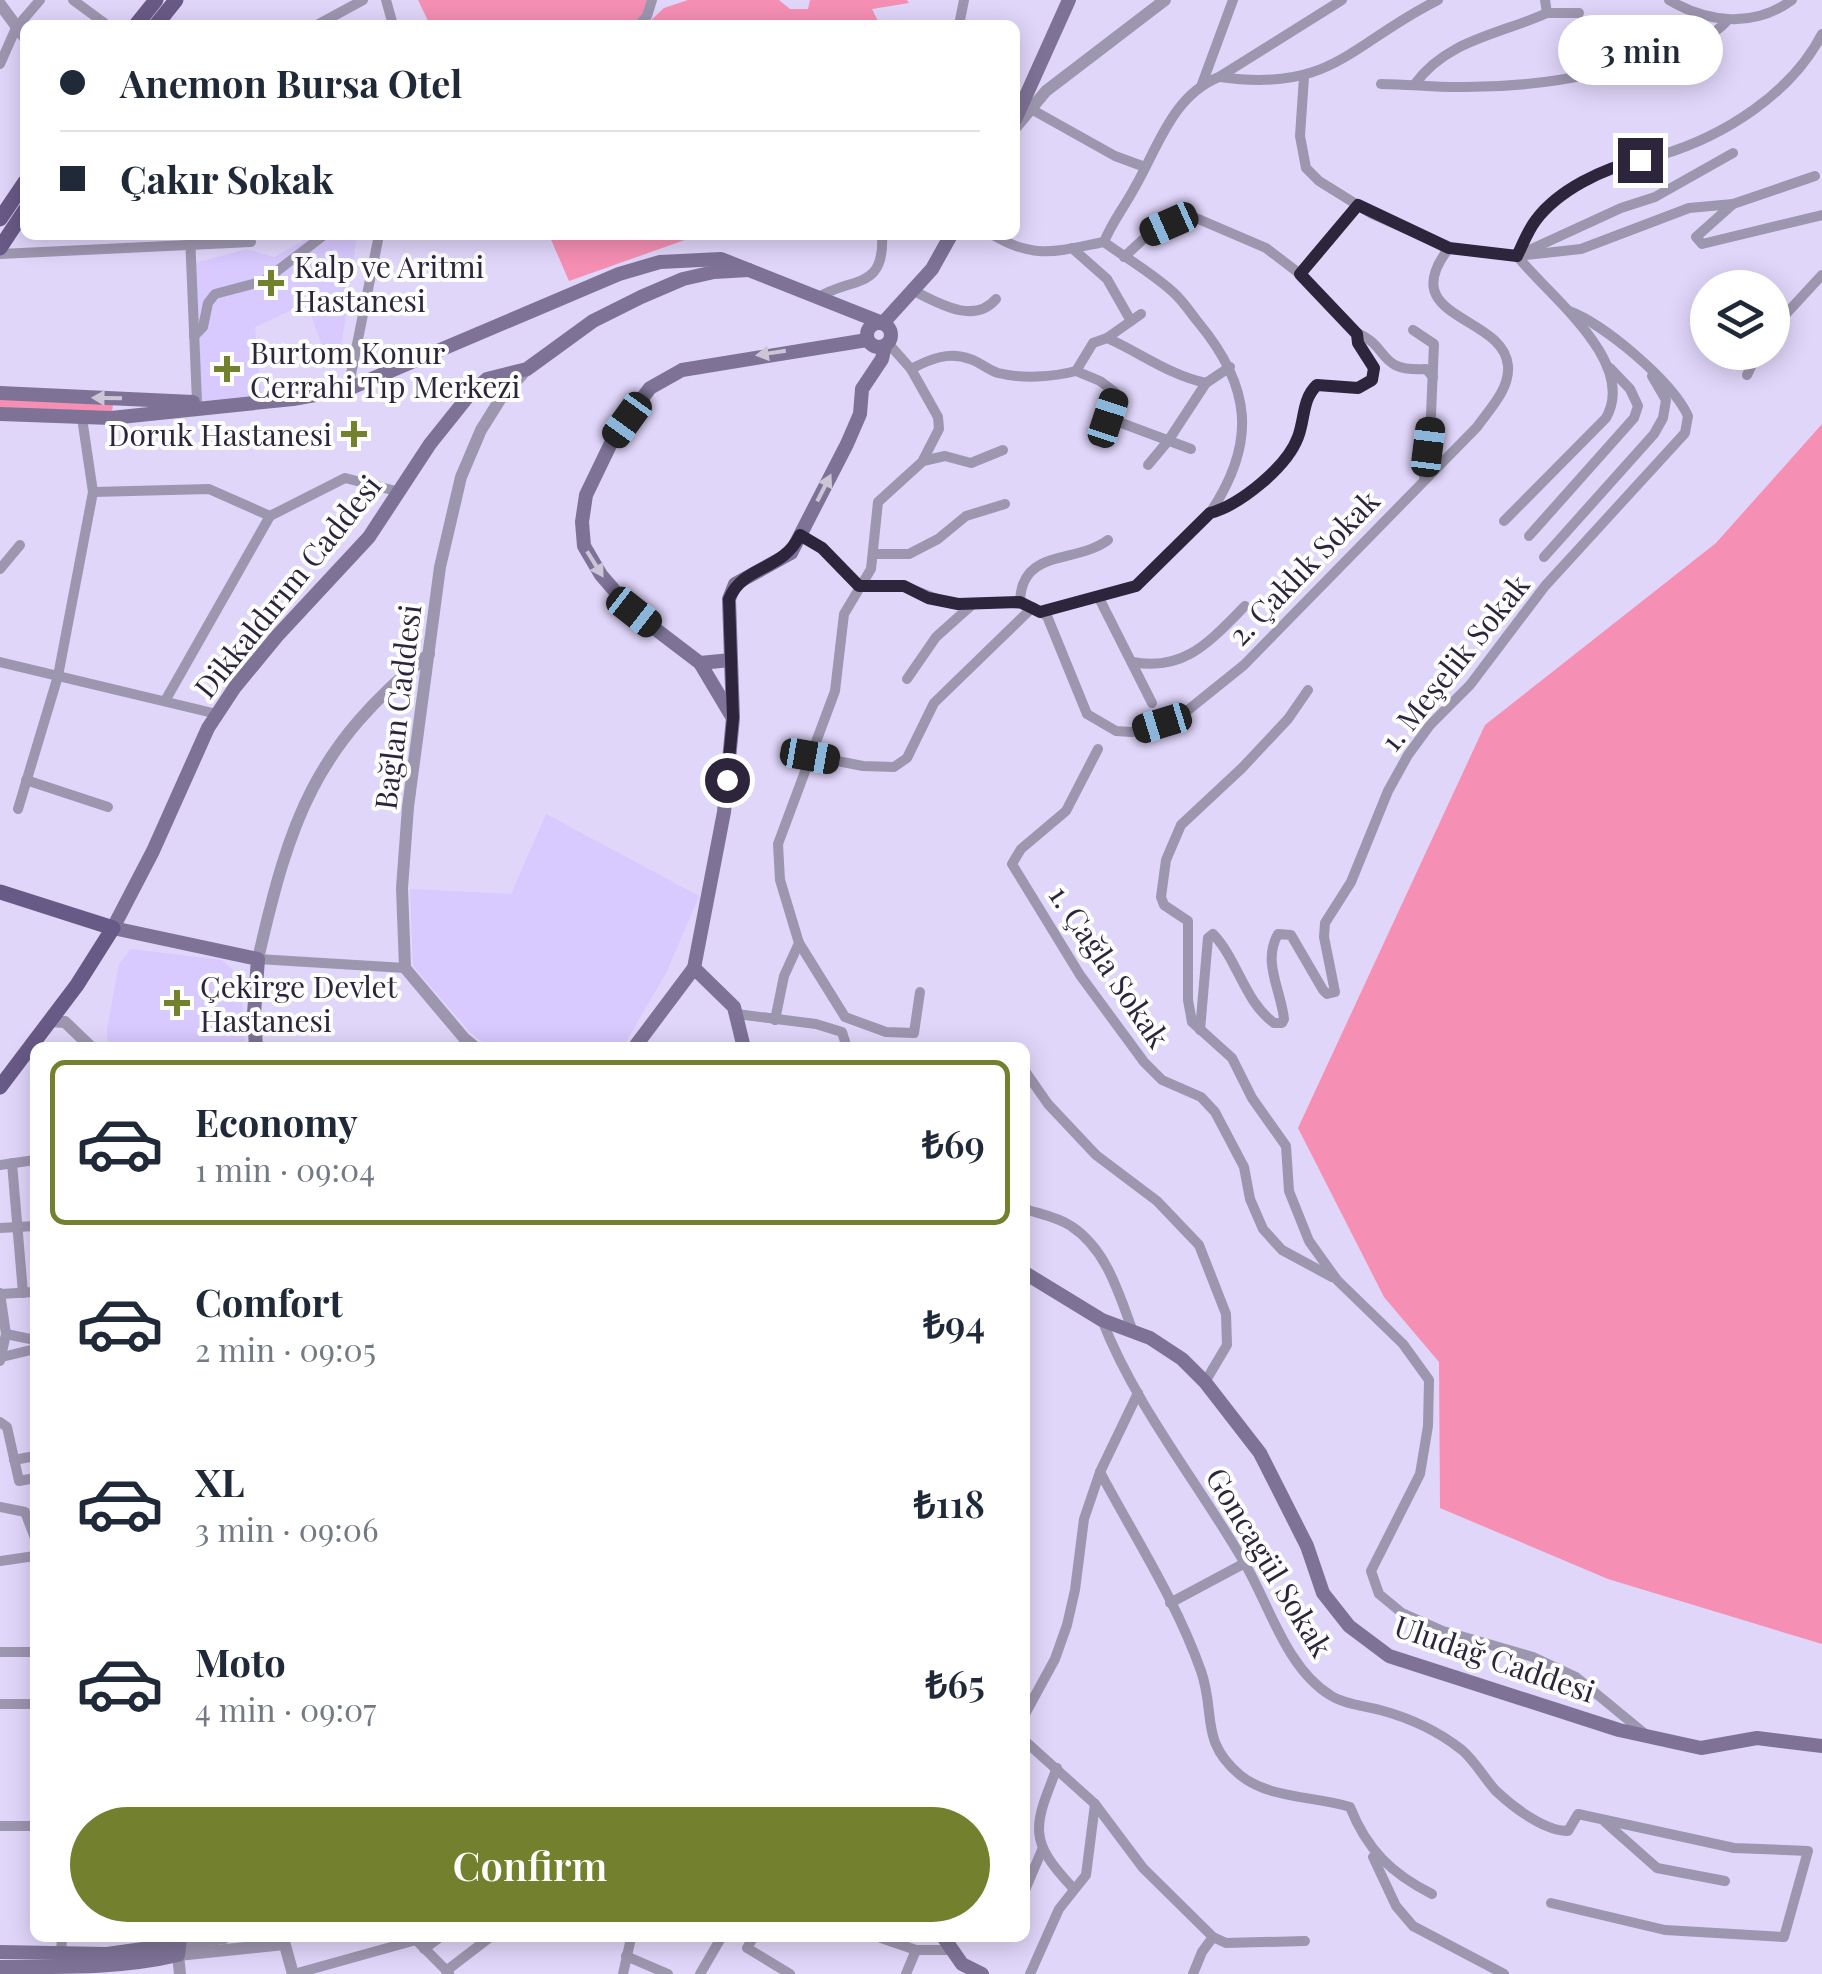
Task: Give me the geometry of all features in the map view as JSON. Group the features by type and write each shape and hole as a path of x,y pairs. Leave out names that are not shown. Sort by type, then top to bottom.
{"main road":[{"path":"140,20 156,0"},
{"path":"160,20 176,0"},
{"path":"1020,108 1069,0"},
{"path":"0,219 20,189"},
{"path":"0,251 20,218"},
{"path":"733,718 700,663 634,612 601,576 584,546 586,495 612,439 650,388 682,370 804,348 852,345 880,334 932,268 948,240"},
{"path":"0,414 111,418 293,400 348,390 619,274 691,258 721,260 750,270 816,298 880,334"},
{"name":"Dikkaldırım Caddesi","path":"34,1042 112,928 217,714 277,636 368,537 430,444 470,394 487,380 508,371 527,369 594,321 641,297 683,279 750,270"},
{"path":"638,1042 694,968 724,812 733,718 729,599 736,584 791,553 860,414 862,388 882,359 880,334"},
{"path":"0,394 239,404"},
{"path":"700,663 732,660"},
{"path":"0,892 112,928 258,959 256,1042"},
{"path":"694,968 734,1007 743,1042"},
{"name":"Dikkaldırım Caddesi","path":"0,1088 30,1048"},
{"name":"Uludağ Caddesi","path":"1030,1275 1102,1320 1132,1329 1182,1359 1206,1382 1260,1453 1307,1546 1323,1593 1349,1626 1389,1656 1648,1736 1701,1748 1757,1738 1822,1746"},
{"path":"948,1944 962,1964 982,1974"},
{"path":"0,1952 109,1966 179,1946"},
{"path":"0,1967 35,1970 59,1958"}],"street":[{"path":"73,0 101,20"},
{"path":"326,20 363,0"},
{"path":"1020,122 1046,91 1165,0"},
{"path":"1104,242 1113,219 1177,110 1202,84 1233,0"},
{"path":"1202,84 1342,0"},
{"path":"1219,77 1258,82 1304,77 1351,55 1438,0"},
{"path":"1546,0 1547,13"},
{"path":"1669,0 1727,21 1753,18 1792,0"},
{"path":"0,4 20,33 0,64"},
{"path":"1415,84 1426,70 1479,36 1547,13 1579,13"},
{"path":"1381,84 1495,86 1589,76 1674,50 1718,30 1727,21"},
{"path":"1517,256 1537,219 1565,194 1620,164 1659,156 1726,128 1760,106 1815,47 1822,34"},
{"path":"1304,77 1300,136 1306,168 1318,181 1358,205 1449,248 1517,256 1581,249 1688,208 1733,204 1814,176"},
{"path":"1031,109 1115,156 1146,167"},
{"path":"1517,256 1655,197 1733,153"},
{"path":"1733,204 1696,237 1702,244 1822,215"},
{"path":"1300,274 1358,205"},
{"path":"1124,257 1150,233 1188,215 1266,248 1300,274 1357,334 1368,339 1391,363 1403,370 1426,369 1433,377"},
{"path":"194,336 204,327 208,303 215,294 264,281 317,240"},
{"path":"348,390 378,240"},
{"path":"816,298 873,274 880,264 882,240"},
{"path":"810,756 863,766 894,767 907,758 934,703 1037,610 1136,586 1210,513 1226,490 1239,457 1244,408 1230,367 1174,293 1104,242 1045,253 1016,249 1001,240"},
{"path":"0,251 190,241 251,242"},
{"path":"190,241 197,402"},
{"path":"1072,248 1107,279 1131,322"},
{"name":"2. Çaklık Sokak","path":"1037,610 1047,616 1087,714 1107,729 1132,732 1162,723 1188,710 1244,666 1476,428 1503,391 1509,369 1504,350 1487,333 1453,316 1432,282 1435,266 1449,248"},
{"path":"1504,521 1606,418 1615,402 1606,364 1590,336 1517,256"},
{"path":"1790,310 1822,276"},
{"path":"914,291 952,310 974,310 990,306 996,299"},
{"path":"1544,556 1633,458 1663,418 1666,400 1637,356 1582,316 1569,311"},
{"path":"1076,371 1093,344 1141,314"},
{"path":"1413,330 1434,344 1424,480"},
{"path":"880,334 911,369 938,417 939,428 922,462"},
{"path":"1210,513 1224,510 1284,464 1298,437 1313,388 1358,388 1372,380 1374,368 1358,343 1357,334"},
{"path":"1107,338 1170,372 1206,383"},
{"path":"911,369 933,357 954,356 970,358 1008,374 1076,371 1100,380 1116,393 1100,441"},
{"name":"1. Meşelik Sokak","path":"1200,1030 1208,938 1213,934 1257,1006 1274,1023 1284,1019 1271,964 1272,946 1278,934 1291,935 1323,990 1328,994 1335,992 1325,923 1352,882 1388,791 1408,754 1430,724 1470,685 1545,586 1680,442 1688,416 1670,389 1637,356"},
{"path":"1528,536 1634,418 1638,406 1630,389 1606,364"},
{"path":"1148,464 1206,383 1230,367"},
{"name":"Bağlan Caddesi","path":"405,968 402,888 406,839 440,567 460,477 481,430 501,398 527,369"},
{"path":"1747,376 1750,370"},
{"path":"18,809 58,676 92,492 82,418"},
{"path":"1108,418 1191,450"},
{"path":"920,992 914,1032 886,1032 846,1018 799,942 780,880 778,844 834,691 844,614 870,569 878,502 934,456 971,463 1003,450"},
{"path":"165,702 270,516 345,478 400,492"},
{"path":"92,492 209,489 270,516"},
{"path":"874,554 909,554 938,539 966,516 1006,504"},
{"path":"800,535 822,548 859,586 904,586 928,598 958,604 1020,602 1037,610"},
{"path":"1020,602 1020,586 1026,574 1061,556 1098,548 1108,540"},
{"path":"0,569 20,545"},
{"path":"1099,598 1152,703"},
{"path":"907,679 936,637 974,603"},
{"path":"1132,662 1154,666 1186,658 1216,636 1245,606"},
{"path":"428,654 391,684 352,726 303,802 276,878 258,959 405,968 462,1042"},
{"path":"0,662 217,714"},
{"path":"1308,690 1288,719 1242,768 1180,825 1166,860 1161,897 1164,905 1188,921 1188,1000 1192,1022 1232,1058 1252,1098 1286,1146 1289,1191 1309,1241 1337,1280 1403,1344 1429,1380 1428,1426 1420,1474 1371,1571 1379,1594 1402,1613 1443,1632 1533,1657 1576,1677 1648,1736"},
{"name":"1. Çağla Sokak","path":"1098,749 1066,811 1020,848 1012,864 1080,975 1144,1062 1162,1080 1201,1097 1215,1112 1244,1167 1250,1199 1263,1229 1282,1250 1337,1280"},
{"path":"26,780 108,807"},
{"path":"775,1020 784,976 799,942"},
{"path":"736,1014 816,1024 842,1032"},
{"path":"844,1042 842,1032 846,1018"},
{"path":"50,1021 66,1022 86,1042"},
{"path":"1030,1079 1096,1155 1156,1201 1198,1245 1226,1314 1227,1345 1206,1382"},
{"path":"6,1164 29,1292 0,1293 6,1334 1,1359 30,1350"},
{"path":"1030,1211 1068,1223 1093,1244 1116,1285 1132,1329"},
{"path":"0,1228 30,1227"},
{"name":"Goncagül Sokak","path":"1102,1320 1119,1364 1245,1563 1294,1656 1314,1682 1332,1697 1390,1713 1439,1733 1466,1754 1496,1790 1521,1811 1560,1831 1568,1831 1578,1814 1734,1848 1808,1850 1784,1937 1665,1930 1551,1903"},
{"path":"6,1334 30,1339"},
{"path":"1030,1705 1055,1660 1067,1625 1084,1519 1100,1472 1138,1393"},
{"path":"0,1422 6,1427 19,1481 30,1479"},
{"path":"0,1458 15,1462 30,1458"},
{"path":"1100,1472 1170,1603 1202,1674 1218,1755 1244,1778 1278,1792 1350,1808 1396,1906 1413,1926 1504,1974"},
{"path":"0,1507 25,1512 30,1525"},
{"path":"0,1561 30,1557"},
{"path":"1170,1603 1245,1563"},
{"path":"0,1652 30,1652"},
{"path":"0,1704 30,1704"},
{"path":"1030,1745 1095,1804 1143,1868 1214,1937 1226,1943 1305,1941"},
{"path":"1056,1768 1036,1826 1042,1850 1073,1888"},
{"path":"1030,1974 1059,1909 1086,1875 1095,1804"},
{"path":"1604,1821 1657,1868 1725,1881"},
{"path":"0,1826 30,1826"},
{"path":"1370,1847 1407,1882 1432,1894"},
{"path":"1030,1878 1042,1850"},
{"path":"1193,1974 1202,1952 1214,1937"},
{"path":"180,1974 179,1946 262,1942"},
{"path":"283,1942 293,1974 418,1942 448,1973 485,1942"},
{"path":"622,1974 630,1942"},
{"path":"700,1974 719,1942"},
{"path":"751,1942 747,1948 790,1974"},
{"path":"893,1942 916,1950 948,1944"},
{"path":"906,1974 916,1950"},
{"path":"626,1956 668,1974"}],"shaded area":[{"path":"418,0 652,0 642,20 428,20"},
{"path":"688,0 779,0 790,9 808,9 810,0 909,3 872,9 878,20 651,20 664,8"},
{"name":"Kalp ve Aritmi Hastanesi","path":"304,240 356,240 342,342 336,348 323,349 307,303 255,327 262,402 197,402 191,264 247,249 274,257"},
{"path":"551,240 685,240 569,281"},
{"path":"0,393 114,398 111,418 0,414"},
{"path":"1822,424 1822,1644 1608,1579 1440,1508 1439,1362 1384,1297 1298,1128 1485,725 1716,543"},
{"path":"546,814 699,896 667,971 626,1042 482,1042 413,966 410,889 511,894"},
{"name":"Çekirge Devlet Hastanesi","path":"131,949 222,960 241,978 245,1042 108,1042 119,964"}],"place":[{"name":"Kalp ve Aritmi Hastanesi","path":"271,283"},
{"name":"Burtom Konur Cerrahi Tıp Merkezi","path":"227,369"},
{"name":"Doruk Hastanesi","path":"354,434"},
{"name":"Çekirge Devlet Hastanesi","path":"177,1003"}],"route":[{"path":"727,780 733,718 729,599 736,584 791,553 800,535 822,548 859,586 904,586 928,598 958,604 1020,602 1040,612 1136,586 1210,513 1224,510 1284,464 1298,437 1313,388 1358,388 1372,380 1374,368 1358,343 1357,334 1300,274 1358,205 1449,248 1517,256 1537,219 1565,194 1620,164 1640,160"}]}
